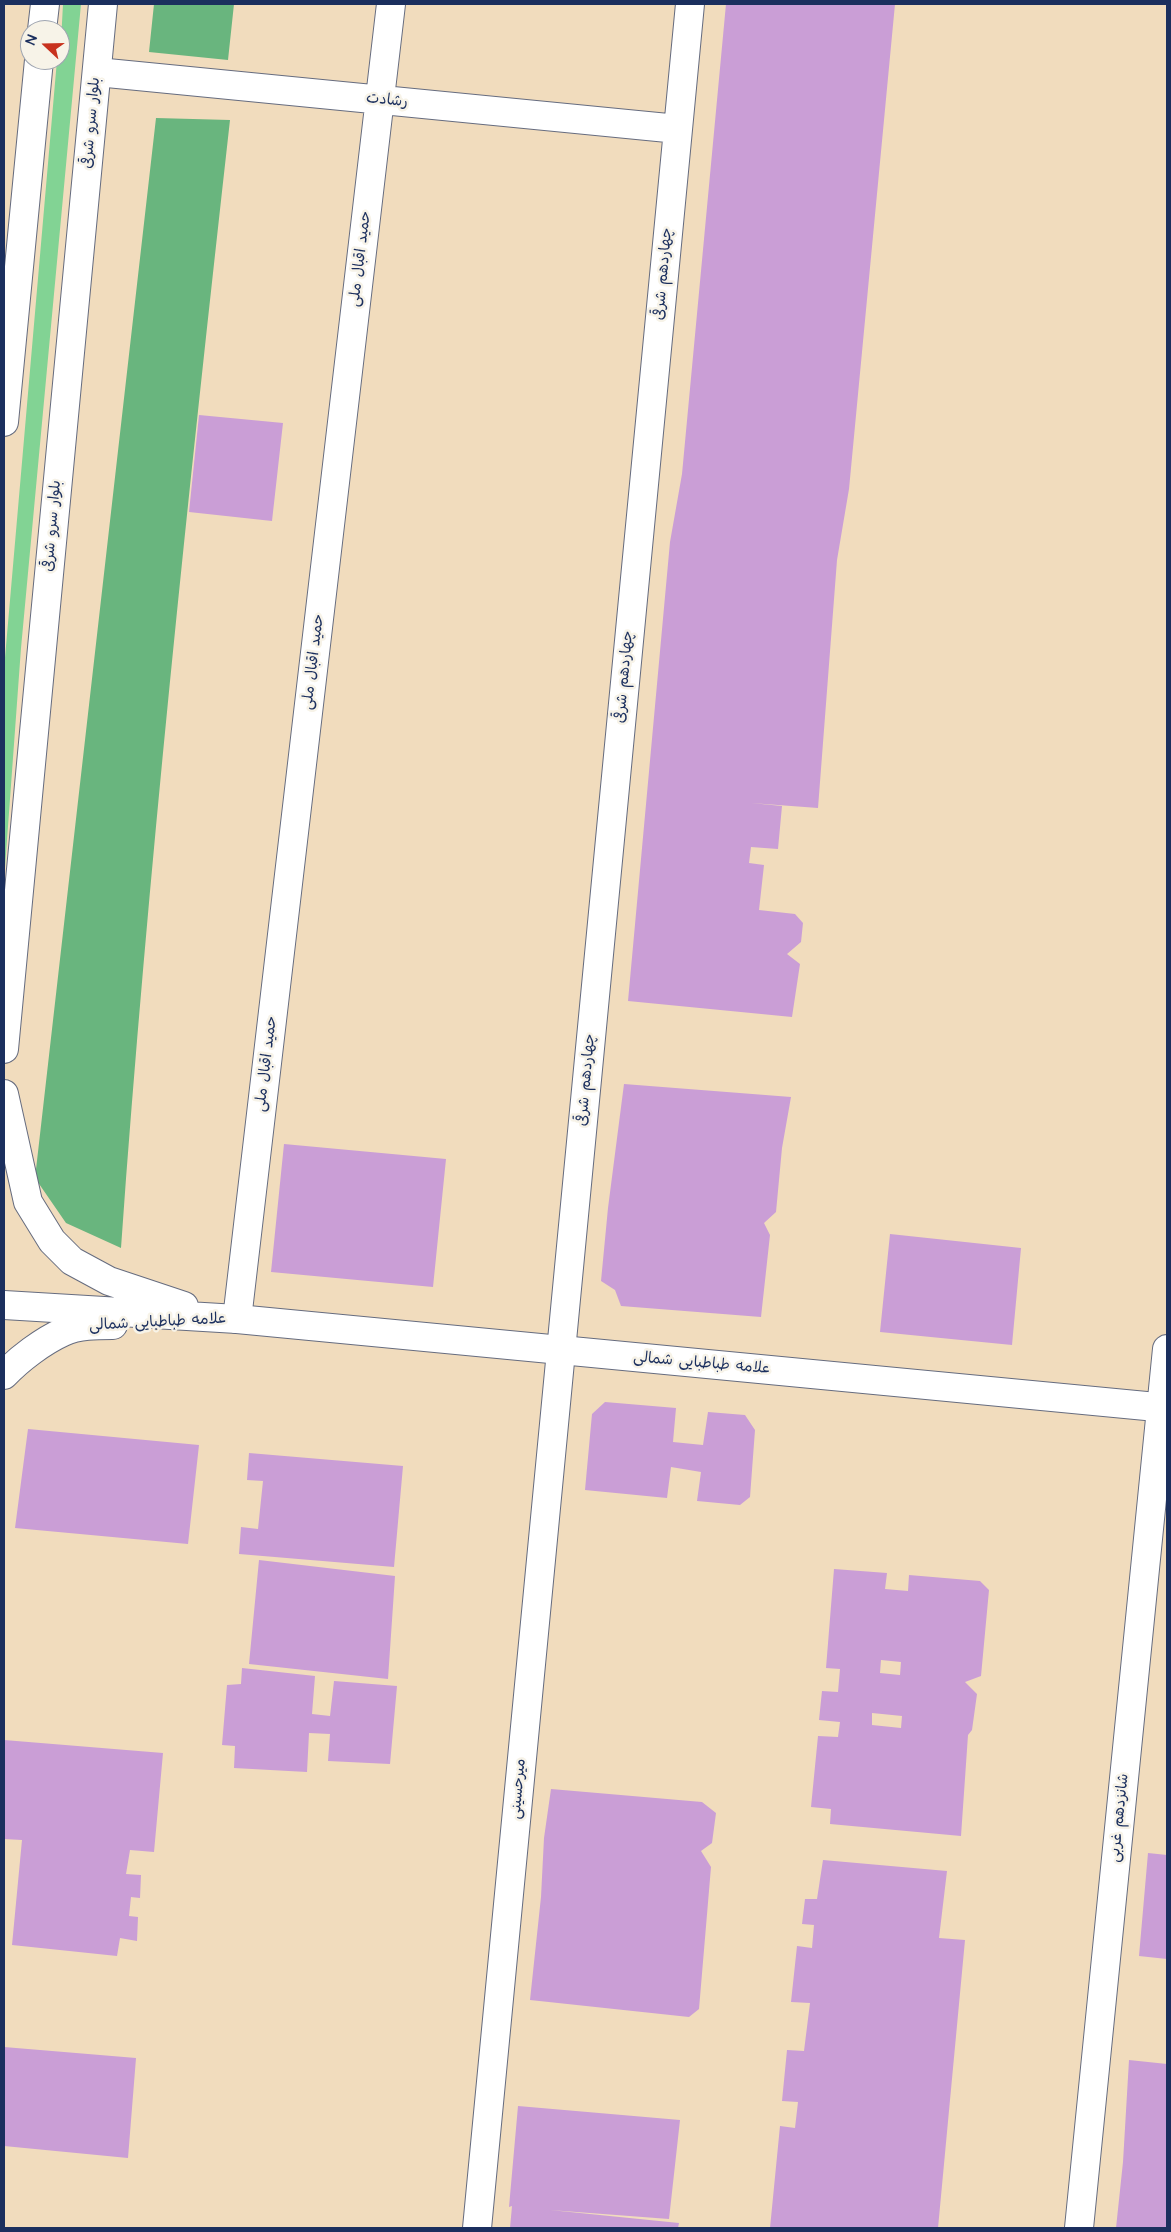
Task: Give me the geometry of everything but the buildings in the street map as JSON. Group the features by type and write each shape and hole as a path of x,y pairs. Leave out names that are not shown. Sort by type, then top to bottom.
{"street":[{"path":"43,20 45,4"},
{"name":"بلوار سرو شرقی","path":"4,1049 103,4"},
{"name":"حمید اقبال ملی","path":"237,1319 391,4"},
{"name":"چهاردهم شرقی","path":"561,1350 690,4"},
{"path":"4,422 38,70"},
{"name":"رشادت","path":"97,72 678,129"},
{"name":"علامه طباطبایی شمالی","path":"4,1094 28,1202 52,1241 72,1262 109,1281 172,1302 237,1319"},
{"name":"علامه طباطبایی شمالی","path":"4,1306 237,1319 1164,1408"},
{"name":"علامه طباطبایی شمالی","path":"4,1375 17,1362 64,1332 81,1328 237,1319"},
{"name":"شانزدهم غربی","path":"1079,2228 1164,1408 1167,1349"},
{"name":"میرحسینی","path":"477,2228 561,1350"}],"green space":[{"path":"63,4 81,4 21,648 4,881 4,669 56,70 70,70 70,20 62,20"},
{"path":"154,4 234,4 228,60 149,52"},
{"path":"156,118 230,120 156,824 121,1248 66,1223 35,1178"}]}
